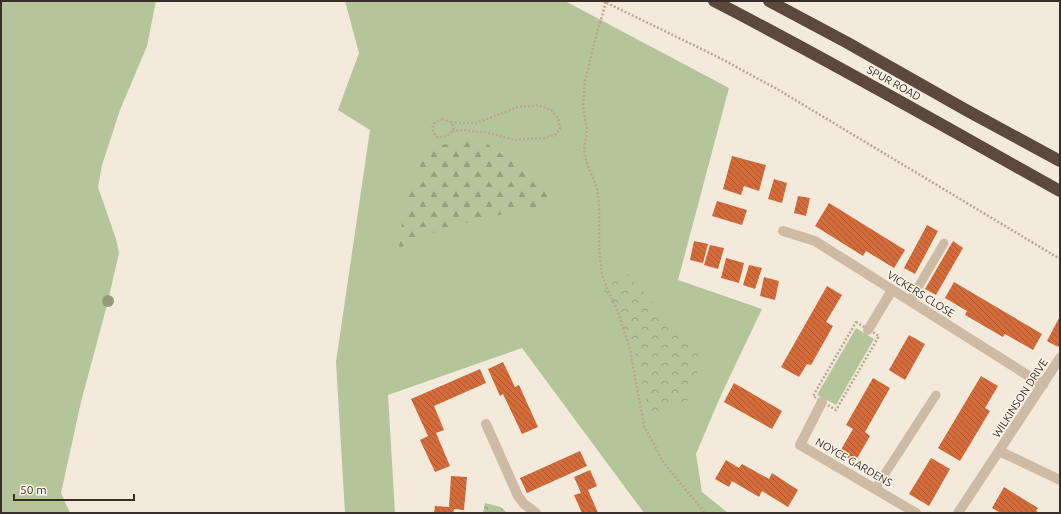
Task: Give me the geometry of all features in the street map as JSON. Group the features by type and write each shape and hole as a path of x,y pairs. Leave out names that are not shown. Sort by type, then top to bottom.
{"highway":[{"name":"SPUR ROAD","path":"714,1 838,66 1060,191"},
{"name":"SPUR ROAD","path":"769,1 1060,161"}],"street":[{"name":"VICKERS CLOSE","path":"783,232 815,241 1043,385"},
{"path":"868,330 892,290"},
{"name":"WILKINSON DRIVE","path":"958,513 1060,358"},
{"name":"NOYCE GARDENS","path":"822,402 800,445 916,513"},
{"path":"486,424 518,496 524,504 536,513"},
{"name":"WILKINSON DRIVE","path":"999,451 1060,480"}],"lane":[{"path":"910,301 944,243"},
{"path":"875,489 936,396"}],"path":[{"path":"705,513 662,462 644,426 630,348 618,312 602,275 598,248 599,204 597,188 586,161 584,149 587,130 583,106 585,81 605,2 716,56 778,89 1060,259"},
{"path":"538,105 551,110 558,118 560,129 555,135 544,138 515,140 485,132 464,130 452,131 445,137 436,137 432,129 435,122 442,119 451,122 476,123 518,107 538,105"},
{"path":"451,122 454,128 452,131"},
{"path":"856,322 868,330 879,336 836,410 813,396 856,322"}],"green space":[{"path":"1,1 156,1 147,46 120,110 102,165 98,187 116,239 119,253 107,305 81,402 61,493 70,513 1,513"},
{"path":"345,1 565,1 729,88 678,280 762,309 721,395 696,454 702,492 728,513 644,513 522,348 388,395 395,513 345,513 336,362 370,130 338,110 359,53"},
{"path":"471,140 486,143 517,165 547,189 554,200 533,208 480,219 438,231 399,248 405,197 427,151 441,145"},
{"path":"627,274 699,352 699,366 689,400 650,415 635,354 600,284"},
{"path":"856,328 874,339 836,405 817,395"},
{"path":"485,503 501,507 507,513 483,513"}],"building":[{"path":"732,156 766,165 759,191 744,186 741,195 723,189"},
{"path":"774,179 787,183 782,203 768,199"},
{"path":"798,196 810,198 806,216 794,213"},
{"path":"717,201 747,210 742,225 712,216"},
{"path":"829,203 905,250 894,268 866,251 863,256 815,226"},
{"path":"927,225 938,231 915,274 904,268"},
{"path":"694,241 708,244 703,263 690,260"},
{"path":"953,241 963,248 936,295 925,289"},
{"path":"710,245 724,248 718,269 704,265"},
{"path":"726,258 744,263 739,283 721,278"},
{"path":"749,265 762,268 755,289 743,285"},
{"path":"764,277 779,281 775,300 760,296"},
{"path":"954,282 1042,334 1033,350 1005,334 1003,337 965,315 967,311 945,298"},
{"path":"827,286 842,295 826,322 833,326 811,365 807,364 799,377 781,367"},
{"path":"1060,316 1060,344 1058,347 1047,341"},
{"path":"909,335 925,344 905,380 889,370"},
{"path":"503,362 515,387 519,385 538,427 522,434 503,394 500,396 488,369"},
{"path":"480,369 486,383 434,406 444,430 436,433 450,466 435,472 420,440 428,436 411,399"},
{"path":"981,376 998,386 985,408 990,411 960,461 938,448"},
{"path":"873,378 890,388 865,432 870,436 855,462 839,453 853,429 846,425"},
{"path":"734,383 782,411 772,429 724,402"},
{"path":"580,451 587,466 527,493 520,478"},
{"path":"931,458 950,469 929,506 909,494"},
{"path":"726,460 739,468 742,464 769,479 772,473 798,490 788,507 762,491 759,497 732,481 729,487 715,479"},
{"path":"590,470 597,486 588,490 598,513 582,513 574,495 581,493 574,477"},
{"path":"451,476 467,477 464,510 454,509 453,513 434,513 435,506 449,507"},
{"path":"1004,487 1038,508 1036,511 1040,513 1001,513 992,508"}]}
